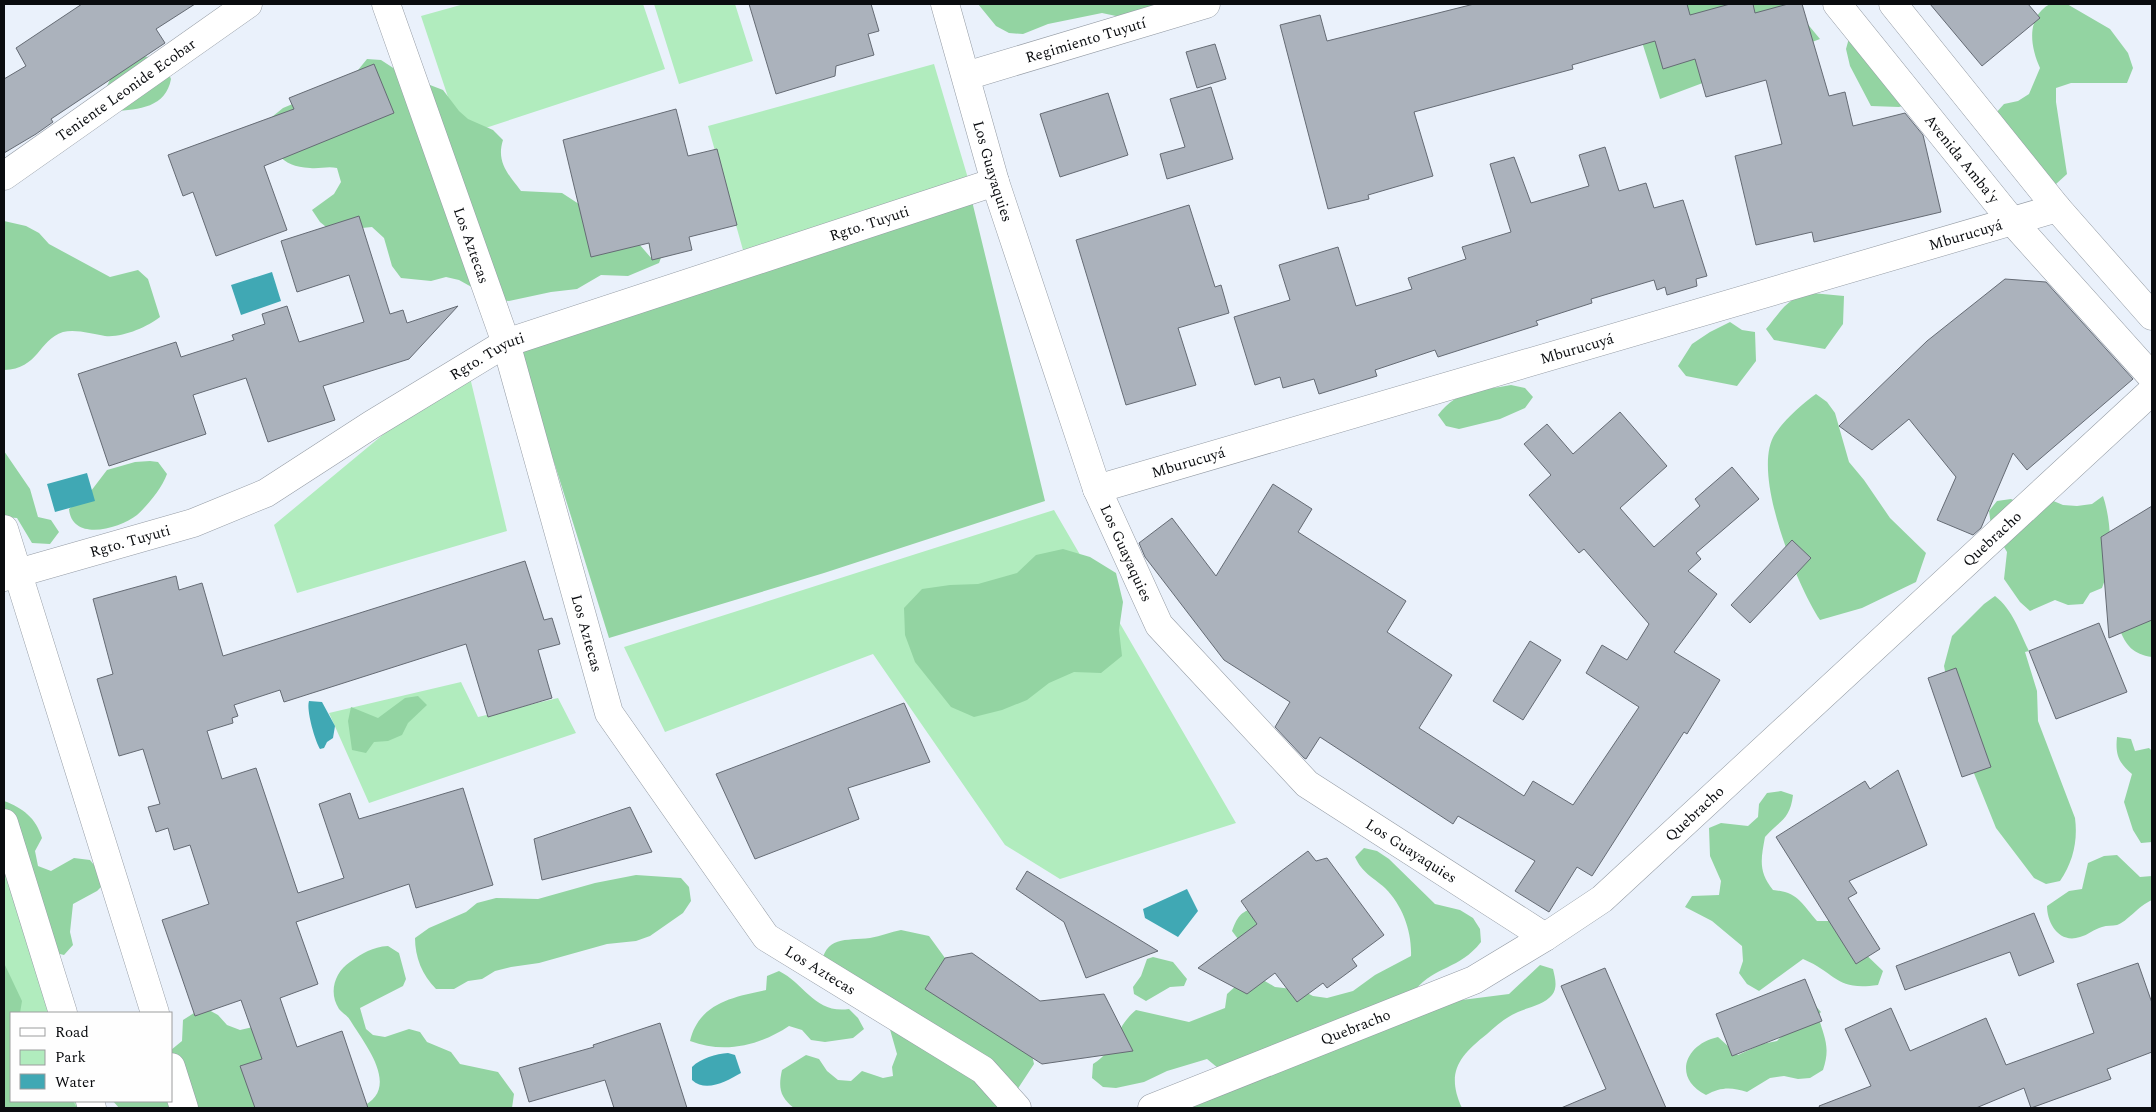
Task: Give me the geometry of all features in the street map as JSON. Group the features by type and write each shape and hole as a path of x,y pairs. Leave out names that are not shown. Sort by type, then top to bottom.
{"street":[{"name":"Los Aztecas","path":"386,4 506,342 609,713 766,937 983,1070 1018,1108"},
{"name":"Los Guayaquies","path":"945,4 995,182 1097,489 1159,625 1307,784 1546,937"},
{"name":"Regimiento Tuyutí","path":"966,76 1206,4"},
{"name":"Avenida Amba'y","path":"1836,4 2012,221 2152,377"},
{"path":"1893,4 2057,208 2152,316"},
{"name":"Teniente Leonide Ecobar","path":"4,176 241,6"},
{"name":"Rgto. Tuyuti","path":"11,576 193,523 266,492 371,424 506,342 995,182"},
{"name":"Mburucuyá","path":"1097,489 2057,208"},
{"name":"Quebracho","path":"1152,1108 1474,980 1546,937 1602,899 2152,391"},
{"path":"4,529 11,576 154,1012"},
{"path":"4,823 63,1012"},
{"path":"172,1070 184,1108"}],"green space":[{"path":"464,4 643,4 665,69 461,136 421,16"},
{"path":"654,4 735,4 753,61 679,84"},
{"path":"978,4 1157,4 1129,15 1116,16 1102,13 1048,24 1023,34 1009,33 996,26"},
{"path":"1630,4 1791,4 1820,39 1660,99"},
{"path":"2050,4 2067,4 2110,29 2128,53 2133,68 2127,83 2071,83 2056,88 2056,102 2067,174 2056,184 2042,185 1995,114 2004,104 2018,101 2029,94 2040,68 2032,42 2034,24 2037,16"},
{"path":"1852,27 1912,103 1899,107 1871,106 1850,66 1846,49"},
{"path":"142,56 149,57 165,65 171,79 164,96 142,108 114,111 103,95 112,75"},
{"path":"367,59 381,60 404,75 443,90 459,111 468,119 493,130 503,140 501,155 504,167 521,191 562,193 585,208 620,222 652,259 646,230 664,250 659,263 628,276 601,275 577,289 551,292 509,301 495,300 459,280 446,277 431,281 401,278 392,266 384,238 372,227 331,231 320,222 312,210 334,194 341,182 337,168 300,167 284,160 274,149 262,125 283,108 350,80"},
{"path":"934,64 970,185 743,250 708,126"},
{"path":"971,197 1045,501 824,573 609,638 555,465 511,341"},
{"path":"4,221 26,226 39,233 49,244 110,277 138,270 148,279 160,317 126,334 105,336 79,331 63,332 48,341 24,365 4,370"},
{"path":"1812,293 1844,296 1843,324 1825,349 1774,340 1766,329 1776,316 1796,298"},
{"path":"1730,322 1742,330 1755,332 1756,361 1737,386 1686,376 1678,366 1692,344"},
{"path":"467,365 507,531 297,593 274,525"},
{"path":"1511,385 1525,388 1533,397 1525,408 1500,419 1459,429 1446,426 1438,415 1446,406 1462,395"},
{"path":"1816,394 1827,402 1835,413 1849,462 1890,518 1926,553 1916,582 1862,608 1820,620 1810,604 1789,556 1772,500 1768,474 1769,451 1775,434 1794,412"},
{"path":"4,451 30,489 38,517 51,520 59,532 50,544 32,543 17,518 4,517"},
{"path":"135,462 158,462 167,474 154,496 137,515 119,525 97,530 78,526 72,519 69,509 91,491 107,470"},
{"path":"2103,496 2110,530 2110,554 2102,588 2090,593 2083,604 2068,605 2055,600 2030,611 2020,602 2004,579 2007,552 1991,525 1989,511 1997,501 2011,499 2023,504 2051,500 2063,505 2077,506 2092,504"},
{"path":"1054,510 1236,823 1060,879 1005,845 873,654 665,732 624,647"},
{"path":"1063,549 1090,557 1116,573 1123,602 1119,630 1122,656 1101,673 1074,672 1049,683 1027,700 1002,710 974,717 951,707 915,662 905,635 904,608 922,589 978,584 1017,573 1036,555"},
{"path":"1995,596 2011,614 2029,651 2025,652 2037,691 2038,721 2075,818 2076,835 2074,851 2068,866 2060,881 2046,884 2034,878 1996,828 1967,756 1944,666 1952,636 1984,604"},
{"path":"2152,603 2152,657 2140,654 2131,648 2124,640 2119,628"},
{"path":"461,682 478,717 558,698 576,733 369,803 329,713"},
{"path":"418,696 427,705 408,723 402,735 388,741 374,742 366,753 352,750 348,721 351,707 378,718 405,698"},
{"path":"2117,737 2131,739 2135,751 2149,748 2152,751 2152,842 2141,843 2133,830 2124,802 2132,774 2124,766 2117,754"},
{"path":"1781,791 1793,795 1792,803 1784,819 1765,837 1762,865 1768,883 1773,890 1794,896 1817,921 1831,921 1883,971 1878,985 1853,986 1838,980 1803,959 1759,991 1747,984 1739,973 1743,961 1742,946 1712,921 1685,907 1692,896 1719,895 1721,881 1710,856 1709,828 1721,823 1748,826 1758,817 1759,804 1767,793"},
{"path":"4,801 23,811 36,825 42,838 35,851 38,866 51,871 74,858 90,860 107,881 97,891 73,904 70,932 73,945 64,955 47,948 41,942 23,919 15,903 6,871"},
{"path":"4,812 65,1012 10,1012 10,1102 92,1102 94,1108 4,1108"},
{"path":"1364,848 1377,851 1389,859 1435,904 1460,910 1473,918 1480,929 1481,942 1473,951 1456,963 1431,976 1415,990 1454,1001 1509,994 1540,965 1553,969 1555,986 1554,992 1549,998 1505,1019 1477,1042 1462,1058 1455,1075 1455,1085 1462,1108 1143,1108 1218,1068 1207,1059 1167,1071 1144,1082 1116,1088 1103,1087 1092,1078 1093,1064 1108,1051 1123,1024 1136,1010 1189,1022 1225,1008 1227,994 1238,984 1263,980 1275,987 1301,990 1313,996 1327,998 1353,991 1375,975 1411,956 1408,929 1397,903 1385,888 1365,871 1355,857"},
{"path":"2117,855 2140,877 2152,876 2152,900 2117,925 2104,926 2083,936 2073,938 2066,938 2060,935 2049,919 2047,906 2069,891 2082,889 2088,863 2104,856"},
{"path":"636,875 681,878 689,887 691,901 683,913 650,936 636,941 607,944 539,963 495,971 482,979 468,981 454,989 436,989 420,965 416,952 415,938 429,928 466,912 477,903 496,898 538,899 595,883"},
{"path":"1259,907 1271,915 1241,943 1232,931 1236,921 1244,912"},
{"path":"901,930 929,936 945,958 1031,1050 1034,1064 1011,1099 1009,1108 794,1108 783,1096 780,1087 782,1070 806,1055 819,1059 827,1071 838,1080 851,1081 862,1071 883,1078 893,1076 892,1067 897,1054 889,1026 821,968 823,957 831,945 845,940 870,938"},
{"path":"388,946 399,953 406,979 403,986 360,1008 366,1029 373,1035 385,1037 409,1029 420,1032 427,1042 451,1052 460,1064 498,1072 514,1094 512,1108 359,1108 372,1100 378,1090 380,1079 377,1067 364,1042 336,1003 334,996 335,983 340,971 350,962 368,951"},
{"path":"1153,957 1173,962 1187,979 1184,986 1170,987 1146,1001 1134,994 1133,987 1141,976 1147,959"},
{"path":"4,963 22,1001 20,1012 10,1012 10,1102 74,1102 77,1108 4,1108"},
{"path":"779,971 819,1003 837,1009 849,1009 858,1018 864,1029 853,1038 825,1042 811,1040 802,1030 789,1026 766,1039 741,1046 716,1047 690,1041 694,1028 709,1010 730,999 766,990 767,976"},
{"path":"1813,1003 1821,1012 1818,1015 1827,1048 1823,1070 1810,1078 1798,1079 1784,1076 1770,1078 1747,1092 1726,1089 1716,1090 1706,1095 1695,1088 1689,1080 1686,1071 1687,1062 1697,1047 1718,1037 1738,1055 1762,1044 1777,1041"},
{"path":"207,1009 218,1015 227,1025 240,1030 253,1027 268,1028 261,1103 271,1108 119,1108 114,1102 172,1102 172,1049 182,1041 183,1020 194,1013"}],"water":[{"path":"272,272 281,301 241,315 231,285"},
{"path":"87,473 95,501 55,512 47,484"},
{"path":"309,701 322,702 335,726 333,738 327,742 324,748 320,749 314,733 310,718"},
{"path":"1187,889 1198,911 1178,937 1145,918 1143,909"},
{"path":"728,1053 735,1055 741,1073 710,1086 698,1084 692,1080 692,1067 700,1061 719,1054"}],"building":[{"path":"82,4 195,4 156,29 165,43 51,119 53,122 36,134 4,153 4,79 26,66 16,48"},
{"path":"749,4 871,4 879,31 868,34 874,55 836,66 835,76 776,94"},
{"path":"1474,4 1687,4 1690,15 1730,4 1753,4 1755,13 1788,4 1802,4 1829,96 1845,92 1853,126 1905,113 1923,135 1941,212 1814,242 1812,232 1756,245 1735,156 1782,144 1766,80 1706,97 1695,59 1663,69 1655,41 1572,65 1573,69 1414,112 1433,176 1368,195 1369,199 1328,209 1280,25 1320,15 1327,41"},
{"path":"1930,4 2028,4 2040,18 1982,66"},
{"path":"1215,44 1226,79 1197,88 1186,52"},
{"path":"374,64 394,113 264,166 287,230 216,256 193,192 183,196 168,155 294,109 289,98"},
{"path":"1211,87 1233,159 1167,179 1160,154 1185,147 1170,99"},
{"path":"1108,93 1128,155 1060,177 1040,114"},
{"path":"676,109 688,156 717,149 737,225 689,237 692,250 652,260 649,243 591,257 563,140"},
{"path":"1605,147 1619,191 1646,183 1654,208 1683,200 1707,276 1696,279 1697,286 1667,295 1665,287 1657,290 1654,280 1591,299 1592,303 1536,321 1538,325 1438,357 1435,350 1375,370 1377,376 1319,394 1314,379 1283,388 1280,377 1255,385 1234,317 1290,300 1279,265 1338,247 1356,306 1412,289 1408,278 1466,259 1462,247 1511,232 1490,164 1514,157 1531,203 1589,186 1579,155"},
{"path":"1189,205 1215,287 1221,285 1229,313 1178,328 1196,385 1126,405 1076,240"},
{"path":"359,216 390,314 403,310 407,323 458,306 409,359 323,386 335,420 268,442 246,378 193,395 206,434 109,466 78,374 176,342 181,357 234,340 232,335 265,324 262,314 287,306 299,342 364,322 349,275 297,292 281,241"},
{"path":"2005,279 2046,282 2133,379 2027,470 2013,453 1981,528 1973,535 1937,520 1956,477 1909,419 1872,450 1839,426 1927,341"},
{"path":"1620,412 1667,466 1620,508 1654,547 1700,506 1695,499 1732,467 1759,499 1696,553 1701,559 1688,571 1717,594 1674,652 1720,680 1687,734 1684,732 1592,876 1577,867 1549,912 1515,891 1535,861 1458,816 1453,824 1320,737 1306,759 1304,758 1275,727 1290,702 1224,660 1145,557 1139,543 1172,518 1216,576 1273,484 1312,509 1298,532 1406,601 1387,632 1452,675 1419,728 1524,796 1533,781 1573,805 1639,707 1586,673 1602,645 1627,660 1649,624 1584,549 1579,553 1529,495 1551,475 1524,444 1547,424 1573,454"},
{"path":"2152,506 2152,620 2109,638 2101,537"},
{"path":"1792,540 1811,558 1750,623 1731,605"},
{"path":"525,561 544,620 552,618 560,644 538,650 552,698 488,717 466,644 284,702 280,690 234,705 238,716 232,718 233,723 207,731 222,779 256,768 298,893 344,878 319,804 350,793 359,819 463,788 493,885 416,908 409,884 296,922 318,984 280,998 297,1047 342,1031 368,1108 255,1108 240,1066 262,1059 241,1000 195,1016 162,920 209,904 190,845 174,850 168,828 156,832 148,807 160,804 143,749 119,756 97,679 113,674 93,599 176,576 179,590 202,583 223,656"},
{"path":"2099,623 2127,692 2056,719 2029,651"},
{"path":"1530,641 1561,660 1523,720 1493,701"},
{"path":"1956,668 1991,767 1962,777 1928,678"},
{"path":"904,703 930,762 848,788 859,819 755,859 716,774"},
{"path":"1898,770 1927,845 1849,881 1857,893 1848,898 1880,949 1856,964 1776,837 1865,781 1870,789"},
{"path":"630,807 652,852 542,880 534,839"},
{"path":"1308,851 1316,861 1327,858 1384,935 1352,959 1357,966 1327,988 1323,983 1297,1002 1275,973 1247,994 1198,968 1257,924 1241,901"},
{"path":"1027,871 1158,951 1086,978 1064,922 1016,889"},
{"path":"2034,913 2054,962 2019,976 2010,952 1905,990 1896,966"},
{"path":"972,953 1040,1001 1104,994 1133,1051 1042,1064 925,989 945,958"},
{"path":"2138,963 2152,1003 2152,1052 2107,1069 2111,1079 2031,1108 2024,1088 1976,1108 1820,1108 1819,1106 1871,1086 1845,1029 1891,1008 1910,1051 1986,1018 2006,1065 2094,1033 2077,984"},
{"path":"1605,968 1666,1108 1561,1108 1606,1089 1561,986"},
{"path":"1805,979 1822,1021 1732,1056 1716,1014"},
{"path":"660,1023 687,1108 614,1108 605,1080 529,1102 519,1068 594,1047 593,1045"}]}
